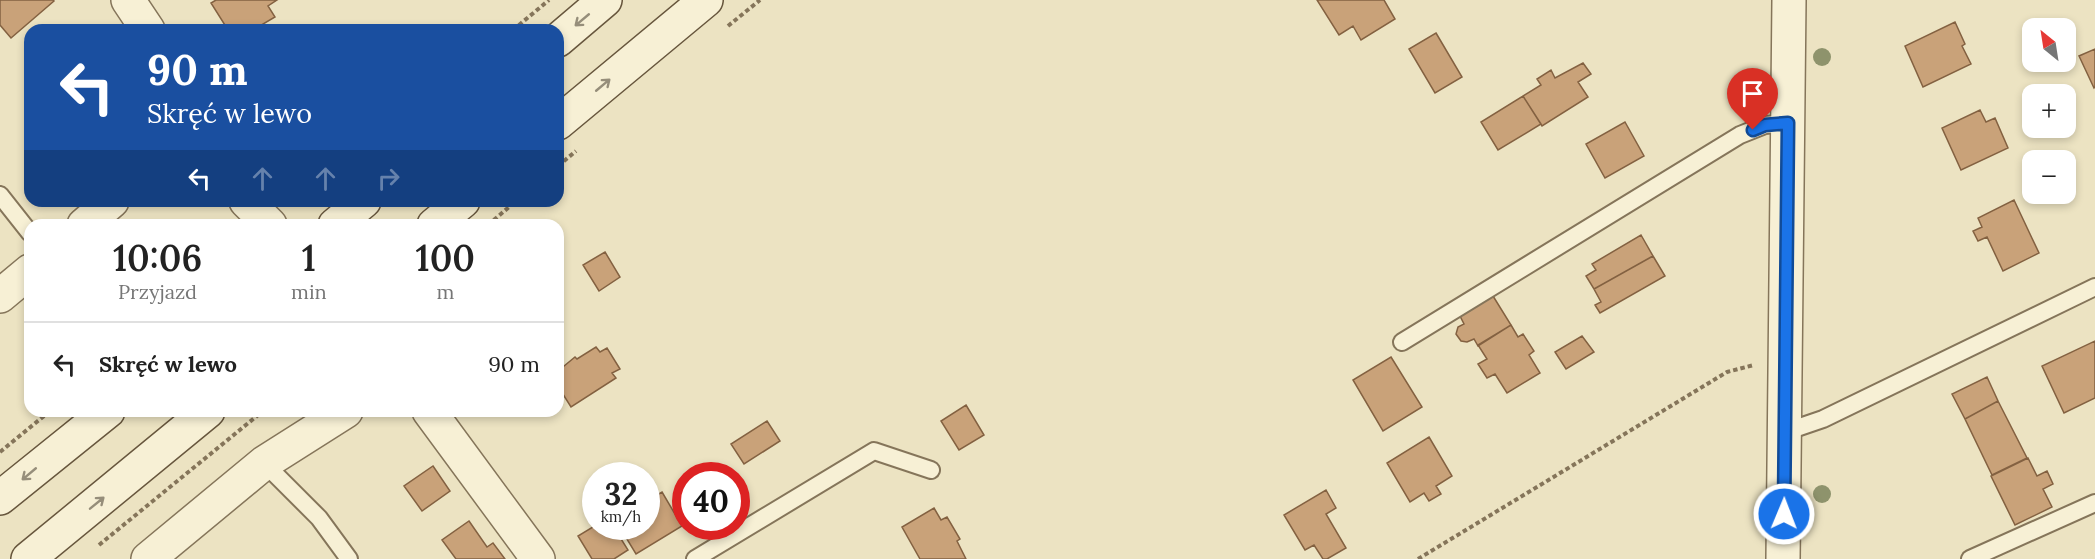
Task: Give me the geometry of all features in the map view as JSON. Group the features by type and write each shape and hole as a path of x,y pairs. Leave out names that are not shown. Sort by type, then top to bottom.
{"street":[{"path":"128,0 144,24"},
{"path":"564,35 605,0"},
{"path":"564,118 706,0"},
{"path":"1783,559 1789,0"},
{"path":"91,219 105,207"},
{"path":"252,207 264,219"},
{"path":"342,219 357,207"},
{"path":"441,219 456,207"},
{"path":"0,296 24,276"},
{"path":"0,498 101,417"},
{"path":"28,559 201,417"},
{"path":"147,559 264,463 337,417"},
{"path":"433,417 538,559"}],"lane":[{"path":"1402,342 1740,135 1765,125 1788,123"},
{"path":"0,195 24,225"},
{"path":"1785,432 1823,419 2095,287"},
{"path":"695,559 874,451 931,470"},
{"path":"264,463 319,518 349,559"},
{"path":"1970,559 2095,503"}],"path":[{"path":"520,24 549,0"},
{"path":"495,219 509,207"},
{"path":"1418,559 1727,372 1763,362"},
{"path":"0,452 43,417"},
{"path":"95,549 256,417"}],"building":[{"path":"0,0 54,1 27,24 24,24 24,27 11,38 0,25"},
{"path":"216,0 277,0 268,6 275,17 263,24 224,24 211,3"},
{"path":"1317,0 1384,0 1395,19 1361,40 1353,26 1339,35"},
{"path":"1955,22 1965,44 1962,46 1971,64 1923,87 1905,46"},
{"path":"1436,33 1462,77 1435,93 1409,49"},
{"path":"2095,49 2095,87 2094,88 2079,56"},
{"path":"1583,63 1591,74 1578,82 1588,97 1542,126 1523,96 1541,85 1537,79 1551,70 1555,78"},
{"path":"1523,96 1541,124 1498,150 1481,122"},
{"path":"1980,110 1986,122 1995,118 2008,148 1961,170 1942,128"},
{"path":"1625,122 1644,156 1605,178 1586,144"},
{"path":"2014,200 2039,253 2003,271 1987,237 1978,241 1973,231 1982,227 1978,218"},
{"path":"1641,235 1653,256 1594,289 1586,276 1596,270 1592,264"},
{"path":"605,252 620,277 599,291 583,265"},
{"path":"1653,256 1665,276 1600,313 1595,305 1601,302 1594,289"},
{"path":"1493,296 1511,325 1478,346 1474,339 1467,342 1461,341 1456,334 1458,327 1464,324 1460,316"},
{"path":"1511,325 1518,337 1523,334 1534,351 1529,355 1540,373 1507,393 1495,374 1487,378 1478,364 1487,359 1478,345"},
{"path":"1582,336 1594,352 1566,369 1555,352"},
{"path":"2095,341 2095,398 2064,413 2042,366"},
{"path":"596,347 600,352 607,348 620,369 612,373 616,378 571,407 564,396 564,366 575,357 577,359"},
{"path":"1391,357 1422,407 1383,431 1353,380"},
{"path":"1987,377 1998,401 1965,419 1952,394"},
{"path":"1998,401 2027,458 1992,475 1965,419"},
{"path":"966,405 984,435 959,450 941,421"},
{"path":"767,421 780,441 747,462 743,462 731,444"},
{"path":"1429,437 1452,476 1436,486 1441,494 1429,501 1424,493 1410,502 1387,463"},
{"path":"2028,458 2037,476 2047,471 2053,484 2043,489 2052,507 2015,525 1991,476"},
{"path":"433,466 450,491 422,511 404,486"},
{"path":"1326,490 1336,508 1326,514 1346,548 1323,559 1314,545 1305,550 1284,515"},
{"path":"662,492 672,509 672,532 660,539 660,493"},
{"path":"934,508 941,520 947,517 960,539 957,541 966,559 920,559 902,527"},
{"path":"469,521 487,547 493,543 505,559 456,559 442,540"},
{"path":"582,534 582,540 622,540 628,550 614,559 592,559 578,536"},
{"path":"628,540 659,540 636,554"}],"route":[{"path":"1753,130 1765,125 1788,123 1784,514"}]}
